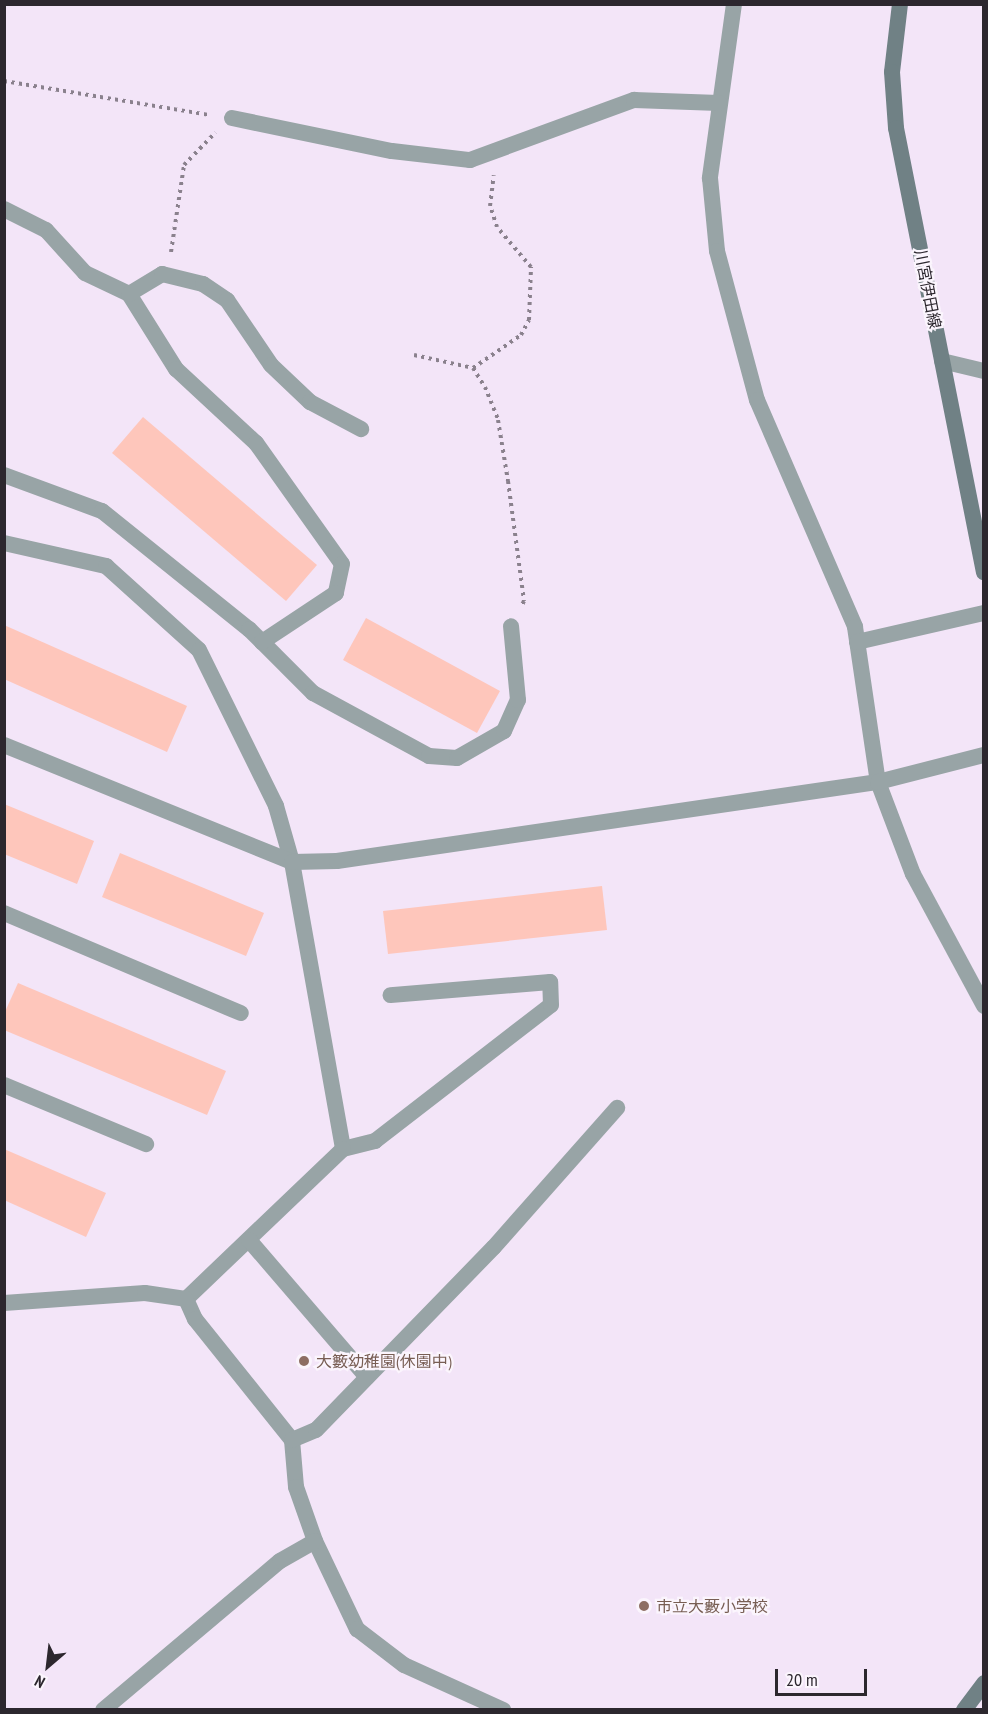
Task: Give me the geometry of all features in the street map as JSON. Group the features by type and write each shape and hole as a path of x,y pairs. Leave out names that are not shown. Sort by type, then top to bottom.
{"main road":[{"name":"川宮伊田線","path":"900,4 892,72 896,128 984,572"},
{"path":"964,1710 984,1683"}],"street":[{"path":"734,4 718,104 710,178 717,251 757,400 855,627 878,782 914,874 984,1006"},
{"path":"232,118 392,151 470,160 634,100 718,104"},
{"path":"4,208 46,230 86,273 129,294 176,369 256,443 342,564 336,594 262,642"},
{"path":"129,294 162,274 203,284 226,300 271,365 310,402 361,429"},
{"path":"942,361 984,372"},
{"path":"4,475 102,511 262,642 313,693 429,756 457,758 504,730 518,700 510,626"},
{"path":"4,543 106,566 199,650 276,806 292,862 343,1149"},
{"path":"857,642 984,613"},
{"path":"4,745 292,862 337,861 878,782 984,755"},
{"path":"4,912 241,1013"},
{"path":"186,1299 343,1149 375,1141 551,1005 550,982 391,995"},
{"path":"4,1085 146,1144"},
{"path":"292,1440 316,1430 494,1247 617,1108"},
{"path":"249,1240 367,1377"},
{"path":"4,1303 145,1293 186,1299"},
{"path":"186,1299 195,1319 292,1440 296,1487 315,1541 357,1629 405,1665 503,1710"},
{"path":"103,1710 280,1561 315,1541"}],"path":[{"path":"4,81 232,118"},
{"path":"162,274 179,217 184,165 232,118"},
{"path":"414,354 473,368 521,335 529,320 531,267 497,227 490,206 495,151"},
{"path":"473,368 498,420 508,480 524,601 510,626"}],"building":[{"path":"143,417 317,565 286,601 112,453"},
{"path":"366,618 500,691 477,733 343,660"},
{"path":"4,625 187,706 167,752 4,679"},
{"path":"4,804 94,841 77,884 4,854"},
{"path":"120,853 264,913 246,956 102,897"},
{"path":"602,886 607,930 388,954 383,911"},
{"path":"18,983 226,1071 207,1115 4,1030 4,1014"},
{"path":"4,1149 106,1193 86,1237 4,1200"}],"place":[{"name":"大籔幼稚園(休園中)","path":"304,1361"},
{"name":"市立大藪小学校","path":"644,1606"}]}
